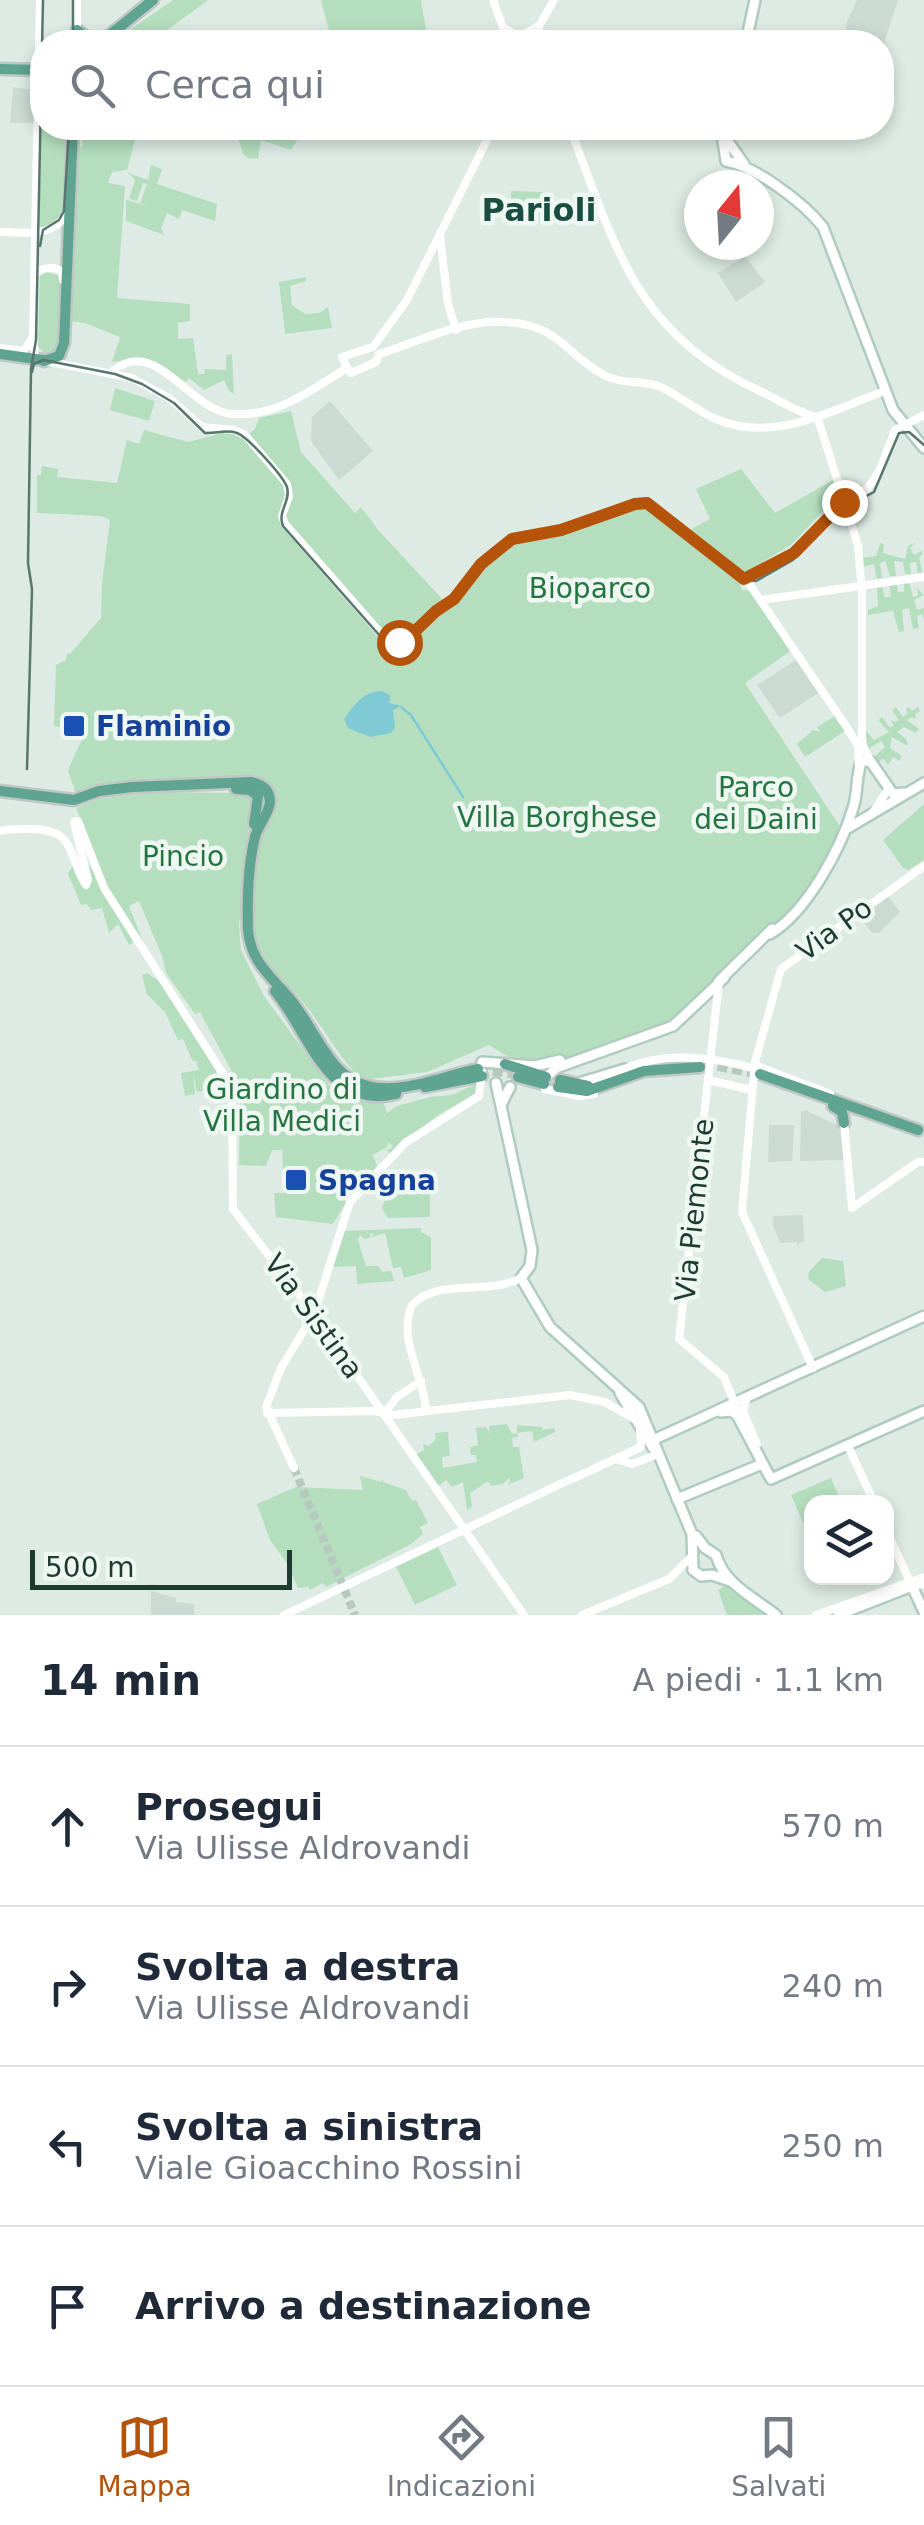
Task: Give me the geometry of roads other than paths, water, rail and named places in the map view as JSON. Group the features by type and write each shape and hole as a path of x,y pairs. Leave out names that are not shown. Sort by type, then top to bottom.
{"main road":[{"path":"117,30 153,0"},
{"path":"749,30 755,0"},
{"path":"0,65 30,65"},
{"path":"3,350 41,360 58,356 64,343 72,140"},
{"path":"727,140 735,156 809,212 826,232 892,407 902,425 920,440"},
{"path":"551,1082 554,1068 674,1026 809,896 846,830 864,758 894,794 904,794"},
{"path":"846,830 922,784"},
{"path":"0,794 75,801 142,790 243,789 255,793 259,803 245,878 244,932 255,967 344,1088 356,1094 374,1097 505,1064 536,1066 644,1036"},
{"path":"551,1082 590,1086 633,1071 704,1062"},
{"path":"507,1083 586,1082 704,1062"},
{"path":"505,1064 584,1092 662,1065"},
{"path":"505,1064 507,1083 502,1104 532,1250 530,1266 539,1310"},
{"path":"615,1081 676,1067"},
{"path":"757,1072 840,1098 880,1119"},
{"path":"757,1072 841,1111 844,1123"},
{"path":"788,1080 880,1119"},
{"path":"814,1097 920,1130"},
{"path":"530,1266 521,1278 539,1310 552,1328 631,1404 653,1440 655,1455"},
{"path":"653,1440 733,1407 924,1316"},
{"path":"631,1404 637,1424 692,1532 704,1548 716,1554 712,1573"},
{"path":"733,1407 772,1478 924,1411"},
{"path":"678,1498 762,1464"},
{"path":"692,1532 691,1567 730,1581 773,1615"},
{"path":"692,1557 704,1548"},
{"path":"838,1615 911,1584 924,1612"}],"street":[{"path":"40,0 40,30"},
{"path":"77,0 77,30"},
{"path":"539,30 554,0"},
{"path":"494,2 506,30"},
{"path":"533,30 539,26"},
{"path":"38,140 33,336 41,360 116,373 166,396 216,430"},
{"path":"456,330 440,236 487,140"},
{"path":"575,140 624,266 648,306 683,344 730,377 796,407 813,410 818,417 858,556 862,585 862,744 871,762"},
{"path":"0,232 46,231 61,222 68,206"},
{"path":"439,247 376,351 376,363 352,373 342,357 376,351 488,322 528,326 557,338 606,376 660,387 717,420 758,428 818,417 885,390"},
{"path":"35,274 43,269 60,270 64,295"},
{"path":"3,350 24,351 33,336"},
{"path":"64,343 68,358 81,366"},
{"path":"116,373 138,364 168,376 211,408 239,414 292,403 347,368"},
{"path":"166,396 206,428 243,434 288,486 284,523 383,636 396,642 408,638 454,599 481,564 512,539 561,530 640,502 654,506 746,581 761,600 858,746 859,767"},
{"path":"746,581 794,553 840,504 872,483 892,435 902,425 922,416 920,440"},
{"path":"761,600 924,576"},
{"path":"874,811 889,788"},
{"path":"855,802 862,817"},
{"name":"Via Sistina","path":"0,831 52,830 64,838 83,884 87,885 76,820 100,882 232,1088 232,1206 314,1314 524,1615"},
{"name":"Via Po","path":"813,1368 742,1212 752,1090 780,970 924,866"},
{"name":"Via Piemonte","path":"720,982 704,1062 708,1080 680,1340 722,1374 733,1407"},
{"path":"536,1066 551,1082 585,1096 634,1074 652,1061 704,1062 757,1072"},
{"path":"293,1467 268,1415 280,1368 314,1314 352,1200 404,1143 479,1096 480,1070"},
{"path":"708,1080 752,1090"},
{"path":"840,1098 920,1130"},
{"path":"844,1123 852,1208 921,1162"},
{"path":"426,1410 408,1313 422,1296 521,1278"},
{"path":"381,1411 421,1381"},
{"path":"268,1415 426,1410 563,1395 616,1402 620,1391"},
{"path":"747,1398 742,1407 744,1415 770,1470 775,1476 784,1475"},
{"path":"604,1402 637,1424 635,1450"},
{"path":"848,1446 871,1495"},
{"path":"284,1615 547,1490 621,1460 635,1450"},
{"path":"635,1450 641,1453 640,1461"},
{"path":"621,1460 640,1461 655,1455"},
{"path":"894,1547 911,1584 924,1580"},
{"path":"670,1578 692,1557"},
{"path":"582,1615 670,1578 712,1573 773,1615"},
{"path":"816,1615 881,1594"}],"water":[{"path":"382,691 390,695 390,703 401,706 393,710 395,727 391,733 370,737 348,728 344,719 356,704 364,696"}],"waterway":[{"path":"401,707 411,715 463,797"}],"tunnel":[{"path":"703,1063 760,1074"},
{"path":"478,1069 518,1074"},
{"path":"294,1468 355,1615"}],"tram line":[{"path":"42,30 43,0"},
{"path":"73,0 73,30"},
{"path":"27,769 32,589 28,563 31,369 36,340 40,140"},
{"path":"40,246 43,230 59,220 64,211 68,140"},
{"path":"32,372 34,364 43,360 115,374 174,403 205,433 229,431 242,436 265,457 287,487 283,526 380,636 394,643 409,639 435,612 453,601 482,564 512,540 564,531 637,504 654,507 743,579 756,581 793,560 842,509 874,492 899,433 909,432 924,445"}],"place":[{"name":"Flaminio","path":"74,726"},
{"name":"Spagna","path":"296,1180"}],"district":[{"name":"Parioli","path":"539,210"}],"park label":[{"name":"Bioparco","path":"590,588"},
{"name":"Parco dei Daini","path":"756,803"},
{"name":"Villa Borghese","path":"557,817"},
{"name":"Pincio","path":"183,856"},
{"name":"Giardino di Villa Medici","path":"282,1105"}]}
